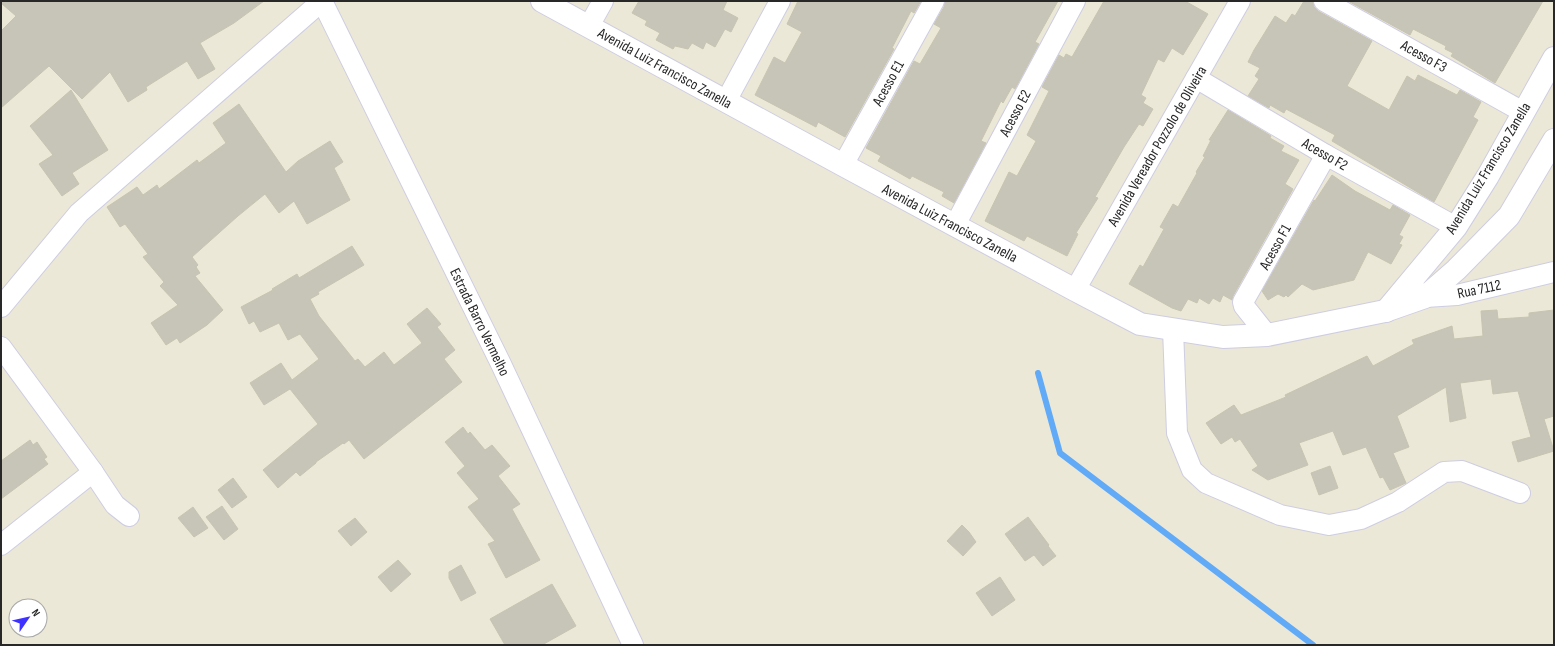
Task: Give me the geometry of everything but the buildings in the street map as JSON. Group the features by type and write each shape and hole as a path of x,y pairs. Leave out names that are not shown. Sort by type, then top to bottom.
{"street":[{"path":"1,307 79,214 322,1"},
{"name":"Estrada Barro Vermelho","path":"322,1 497,355 632,645"},
{"name":"Avenida Luiz Francisco Zanella","path":"542,1 843,165 1140,324 1223,337 1267,335 1385,312 1425,297 1456,270 1509,216 1554,140"},
{"path":"589,26 603,1"},
{"path":"726,100 780,1"},
{"name":"Acesso E1","path":"843,165 934,1"},
{"name":"Acesso E2","path":"955,225 1075,1"},
{"name":"Acesso F3","path":"1324,1 1524,112"},
{"name":"Avenida Vereador Pozzolo de Oliveira","path":"1075,290 1238,2"},
{"name":"Avenida Luiz Francisco Zanella","path":"1385,312 1456,227 1488,176 1554,58"},
{"name":"Acesso F2","path":"1196,78 1326,155 1456,227"},
{"name":"Acesso F1","path":"1267,335 1244,306 1243,302 1326,155"},
{"name":"Rua 7112","path":"1425,297 1457,295 1554,272"},
{"path":"1408,284 1425,297"},
{"path":"1173,329 1176,433 1192,470 1206,483 1280,515 1330,525 1361,519 1398,502 1444,472 1462,471 1520,493"},
{"path":"1,347 93,472 115,505 129,516"},
{"path":"1,545 93,472"}],"waterway":[{"path":"1038,373 1060,453 1313,645"}]}
